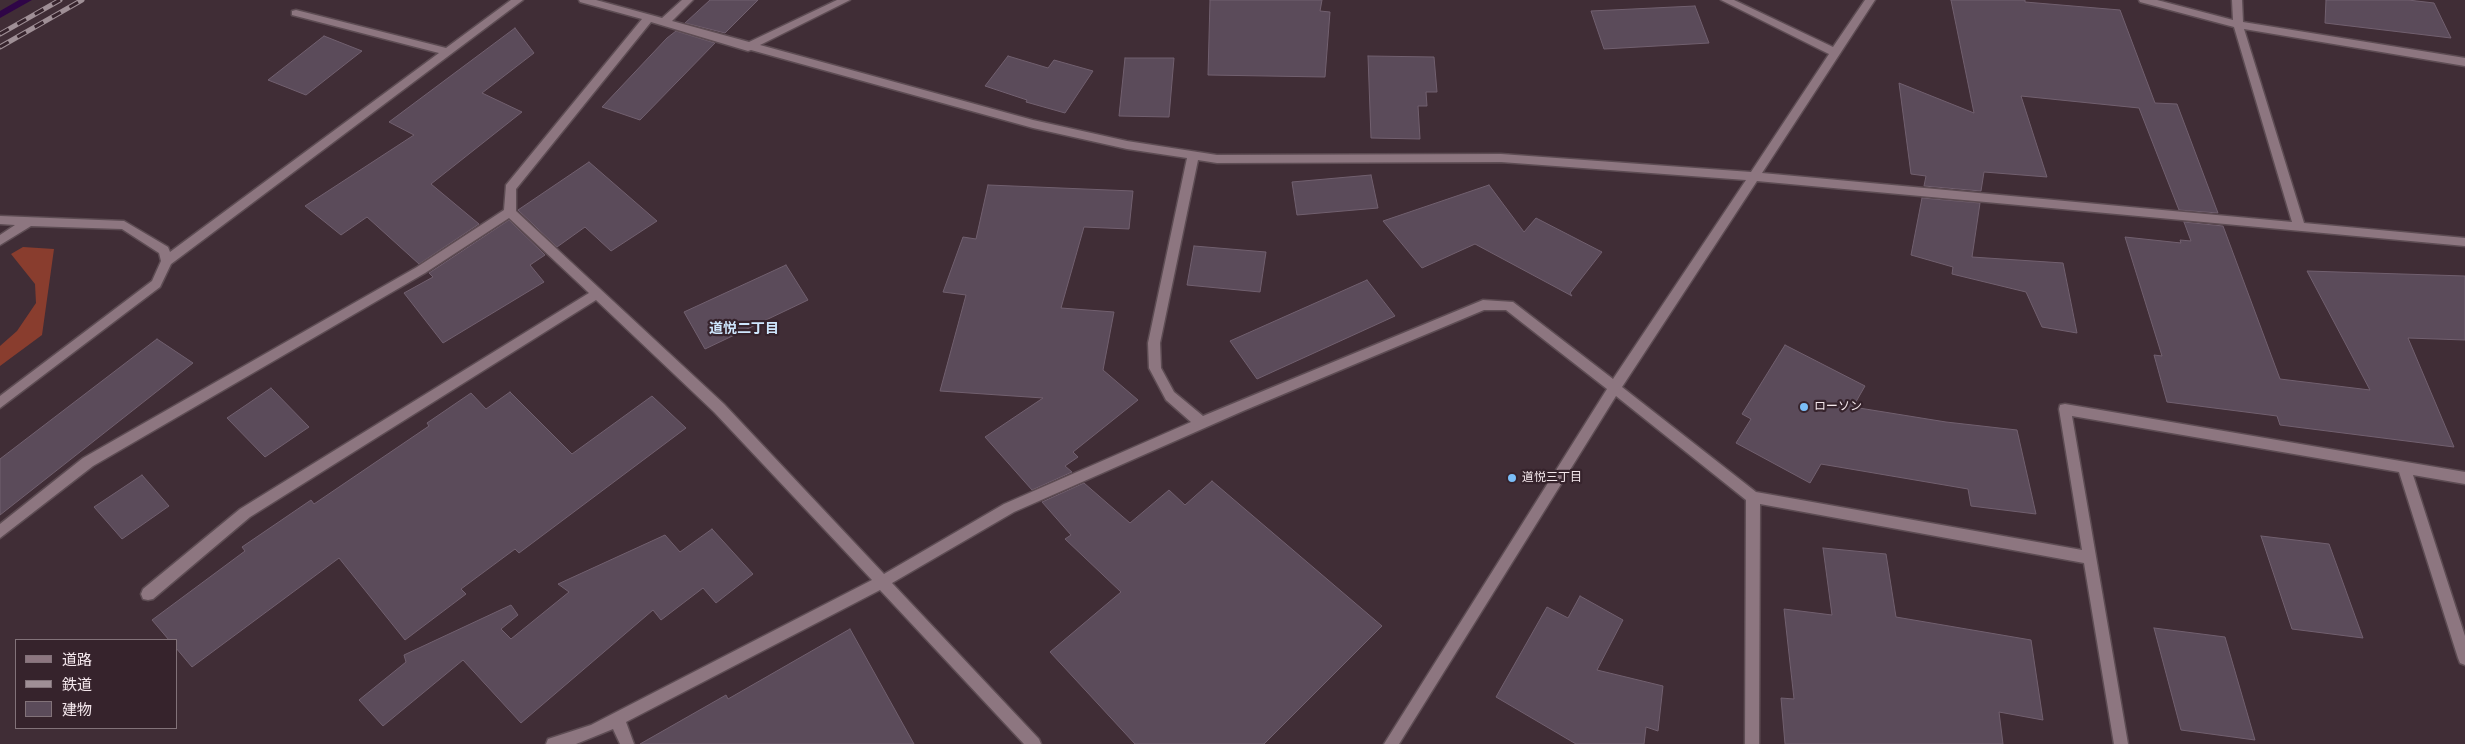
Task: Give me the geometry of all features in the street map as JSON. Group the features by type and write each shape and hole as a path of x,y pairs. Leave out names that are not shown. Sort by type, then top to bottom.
{"street":[{"path":"0,403 156,284 167,261 518,0"},
{"path":"584,0 748,47 1033,124 1127,145 1193,156 1217,159 1501,158 1752,176 2465,242"},
{"path":"663,23 688,0"},
{"path":"748,47 845,0"},
{"path":"1726,0 1836,53"},
{"path":"1391,744 1614,388 1752,176 1870,0"},
{"path":"2144,0 2238,25 2465,62"},
{"path":"2238,0 2238,25 2299,226"},
{"path":"296,12 447,52"},
{"path":"649,18 510,188 510,212 719,408 1033,744"},
{"path":"1193,156 1154,343 1154,351 1155,368 1170,396 1202,423"},
{"path":"0,532 88,462 421,270 510,212"},
{"path":"0,220 124,225 164,250 167,261"},
{"path":"0,241 29,221"},
{"path":"148,594 245,514 597,294"},
{"path":"553,744 594,730 882,582 1009,508 1202,423 1484,305 1509,305 1754,497 2090,558"},
{"path":"2121,744 2065,409 2465,478"},
{"path":"2404,468 2465,658"},
{"path":"1752,744 1754,497"},
{"path":"617,718 627,744"}],"shaded area":[{"path":"23,247 54,249 42,335 0,366 0,346 17,331 36,303 35,284 11,254"}],"building":[{"path":"710,0 758,0 725,33 685,23"},
{"path":"1210,0 1322,0 1320,11 1330,12 1325,77 1208,75"},
{"path":"1951,0 2025,0 2025,2 2120,10 2155,103 2177,104 2218,213 2179,210 2139,108 2021,96 2047,177 1984,172 1981,191 1924,186 1926,176 1911,174 1899,83 1974,113"},
{"path":"2326,0 2408,0 2434,3 2451,38 2325,23"},
{"path":"1695,6 1709,43 1604,49 1591,11"},
{"path":"515,28 534,53 482,93 522,112 431,184 479,224 419,264 367,217 341,235 305,206 414,135 389,122"},
{"path":"676,31 715,43 640,120 602,107 667,38"},
{"path":"324,36 362,51 306,95 268,80"},
{"path":"1008,56 1048,68 1054,60 1093,71 1065,113 1026,102 1027,100 985,86"},
{"path":"1368,56 1434,57 1437,92 1426,92 1427,106 1418,106 1420,139 1371,138"},
{"path":"1125,58 1174,58 1169,117 1119,116"},
{"path":"589,162 657,221 611,251 585,227 557,247 518,210"},
{"path":"1371,175 1378,208 1297,215 1292,182"},
{"path":"988,185 1133,191 1129,229 1084,227 1061,308 1114,312 1103,370 1138,400 1073,452 1078,457 1065,466 1072,472 1032,490 985,437 1043,398 940,391 966,295 943,292 963,237 976,239"},
{"path":"1489,185 1524,232 1536,218 1602,252 1570,293 1572,296 1475,244 1422,268 1383,221"},
{"path":"1922,198 1980,203 1972,257 2063,263 2077,333 2042,327 2026,292 1952,274 1953,267 1911,255"},
{"path":"509,220 545,255 530,265 544,282 443,343 404,293 433,277 429,273"},
{"path":"2184,222 2223,226 2280,379 2370,390 2307,271 2465,276 2465,340 2408,338 2454,447 2280,425 2277,416 2167,402 2154,355 2162,356 2125,237 2181,243 2180,240 2191,241"},
{"path":"1194,246 1266,252 1260,292 1187,285"},
{"path":"786,265 808,300 705,349 684,312"},
{"path":"1367,280 1395,316 1257,379 1230,341"},
{"path":"157,339 193,363 0,515 0,459"},
{"path":"1785,345 1865,386 1853,407 1946,422 2017,430 2036,514 1971,506 1968,489 1821,464 1810,483 1736,443 1751,419 1742,414"},
{"path":"271,388 309,427 265,457 227,418"},
{"path":"510,392 572,454 652,396 686,428 519,553 515,549 461,589 466,594 405,640 339,558 192,667 178,650 178,639 168,639 152,620 245,551 242,547 311,500 314,504 429,426 427,423 471,393 486,409"},
{"path":"142,475 169,506 122,539 94,507"},
{"path":"1212,481 1382,626 1264,744 1135,744 1050,652 1121,592 1065,539 1071,535 1042,502 1084,483 1130,523 1169,490 1185,505"},
{"path":"712,529 753,574 716,603 703,588 661,620 653,610 521,723 463,660 383,726 359,700 406,662 404,655 511,605 518,615 501,629 511,639 569,592 558,584 665,535 680,552"},
{"path":"2261,536 2329,544 2363,638 2292,629"},
{"path":"1823,548 1886,554 1896,617 2031,640 2043,720 1999,712 2003,744 1785,744 1781,698 1794,699 1784,609 1832,615"},
{"path":"1580,596 1623,620 1597,670 1663,686 1658,731 1646,727 1644,744 1576,744 1496,697 1547,607 1568,618"},
{"path":"2154,628 2225,637 2255,740 2181,730"},
{"path":"850,629 914,744 640,744 726,695 728,699"}],"waterway":[{"path":"0,15 27,0"}],"railway":[{"path":"0,34 60,0"},
{"path":"0,47 82,0"}],"place":[{"name":"ローソン","path":"1804,407"},
{"name":"道悦三丁目","path":"1512,478"}],"district":[{"name":"道悦二丁目","path":"744,329"}]}
